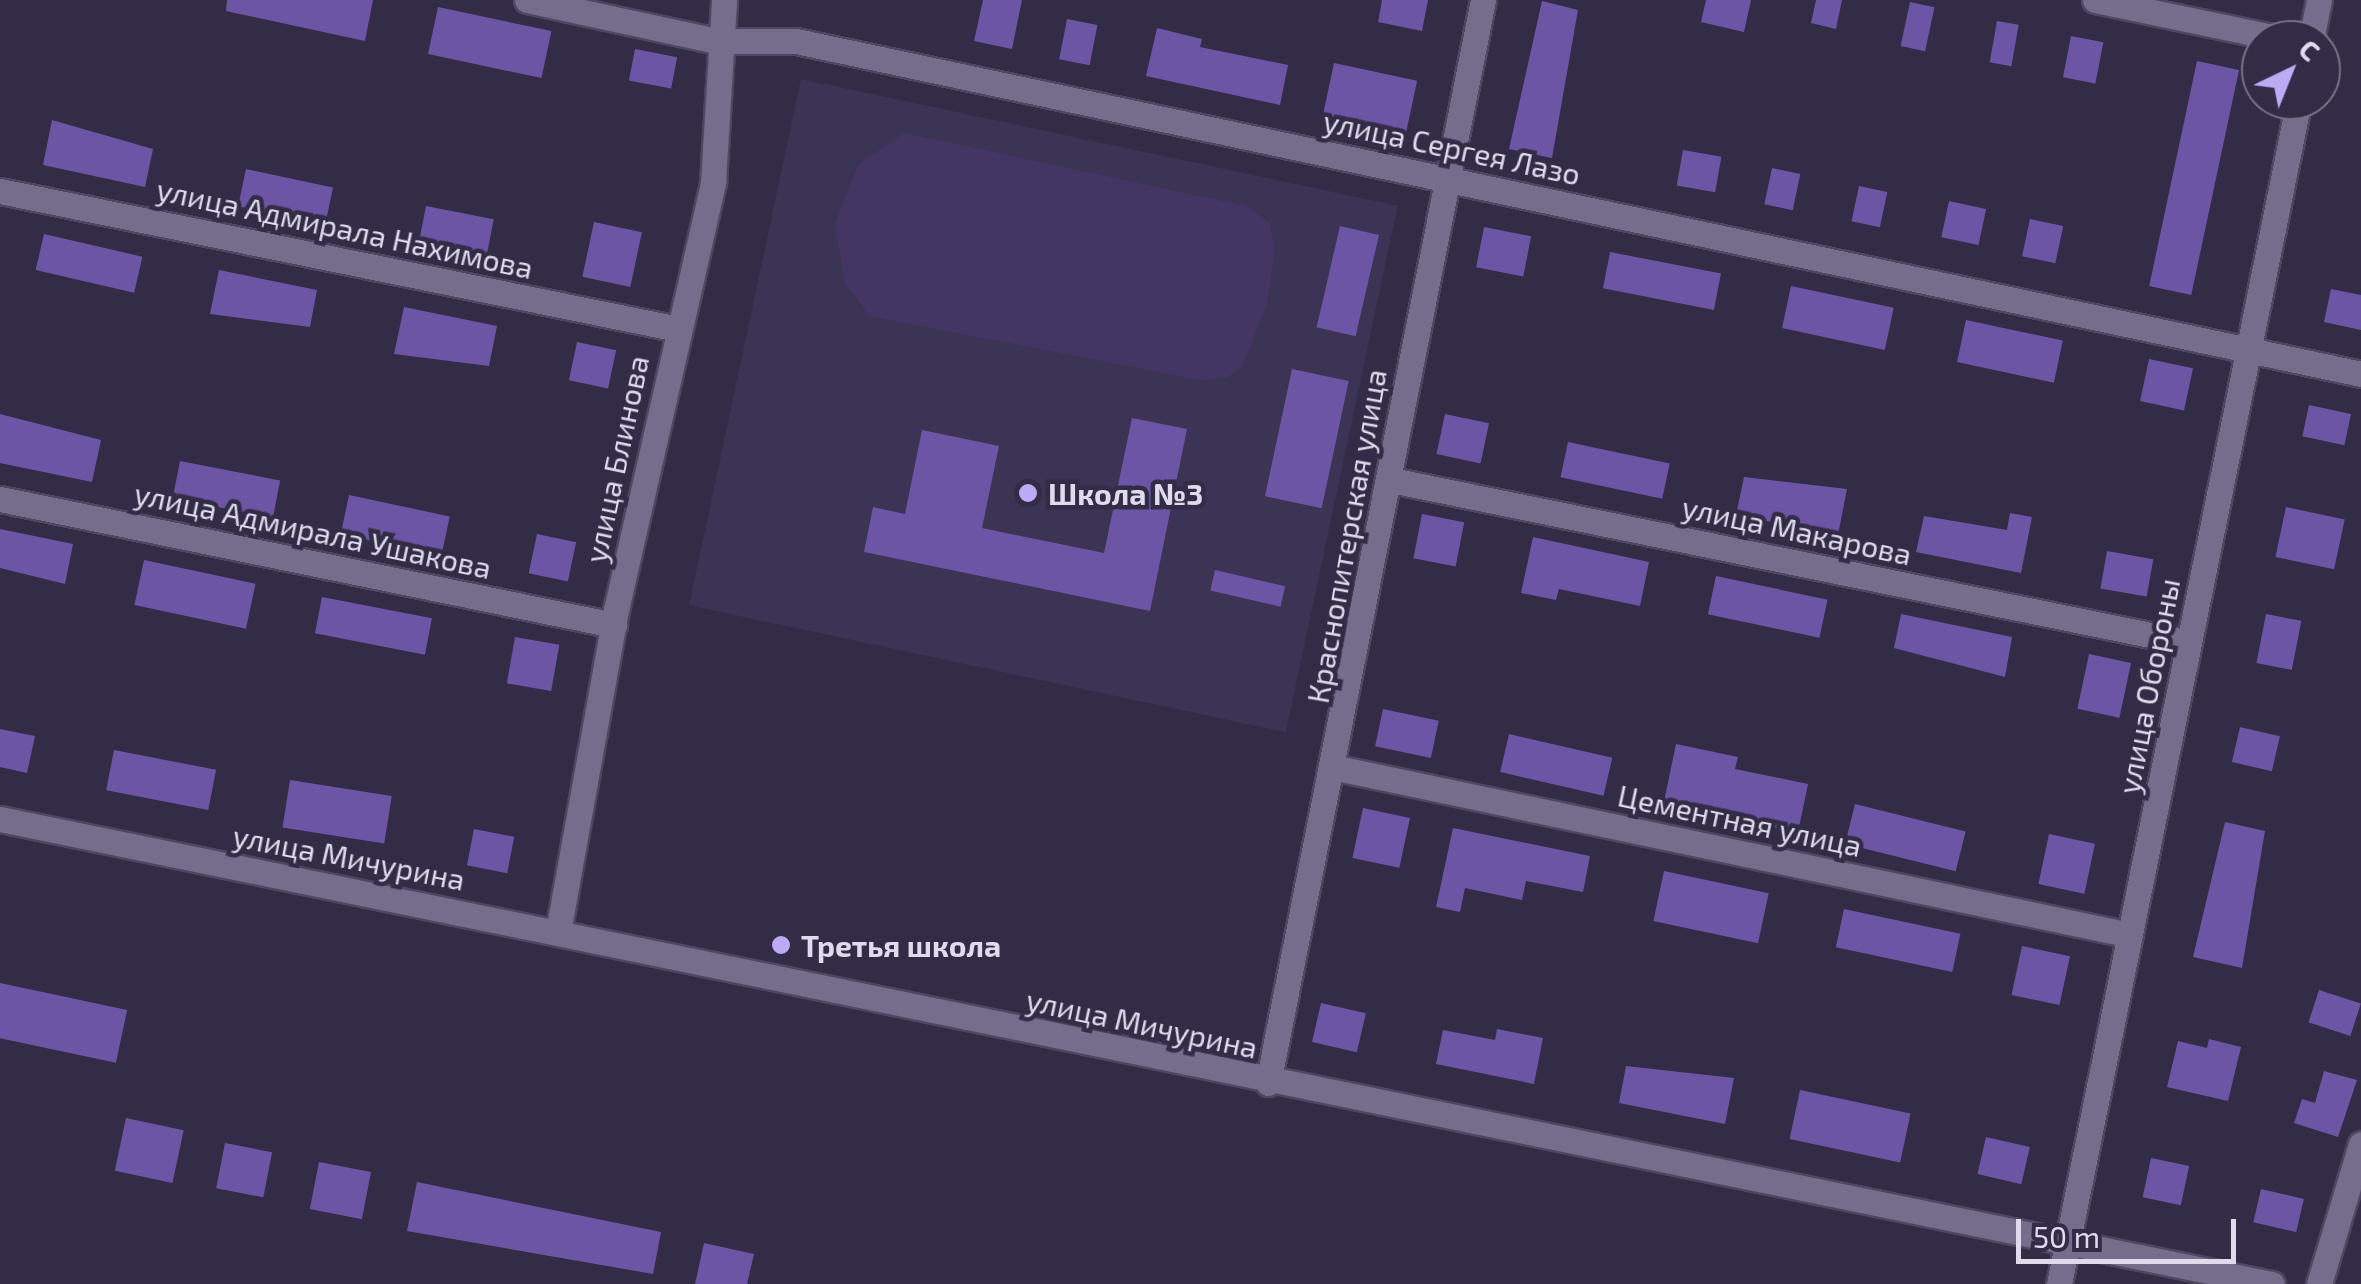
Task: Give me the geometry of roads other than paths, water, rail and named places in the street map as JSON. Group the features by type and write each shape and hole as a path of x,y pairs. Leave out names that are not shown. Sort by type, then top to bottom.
{"street":[{"name":"улица Сергея Лазо","path":"527,0 716,40 796,41 2361,374"},
{"name":"улица Блинова","path":"558,932 614,625 713,182 716,40 724,0"},
{"name":"Краснопитерская улица","path":"1268,1083 1336,768 1483,0"},
{"path":"2095,0 2241,30"},
{"name":"улица Обороны","path":"2059,1284 2295,120"},
{"name":"улица Адмирала Нахимова","path":"0,191 678,329"},
{"name":"улица Макарова","path":"1391,480 2190,643"},
{"name":"улица Адмирала Ушакова","path":"0,499 614,625"},
{"name":"Цементная улица","path":"1336,768 2130,935"},
{"name":"улица Мичурина","path":"0,819 558,932 1268,1083 2066,1246 2272,1284"},
{"path":"2319,1284 2361,1144"}],"place":[{"name":"Школа №3","path":"1028,493"},
{"name":"Третья школа","path":"781,945"}]}
